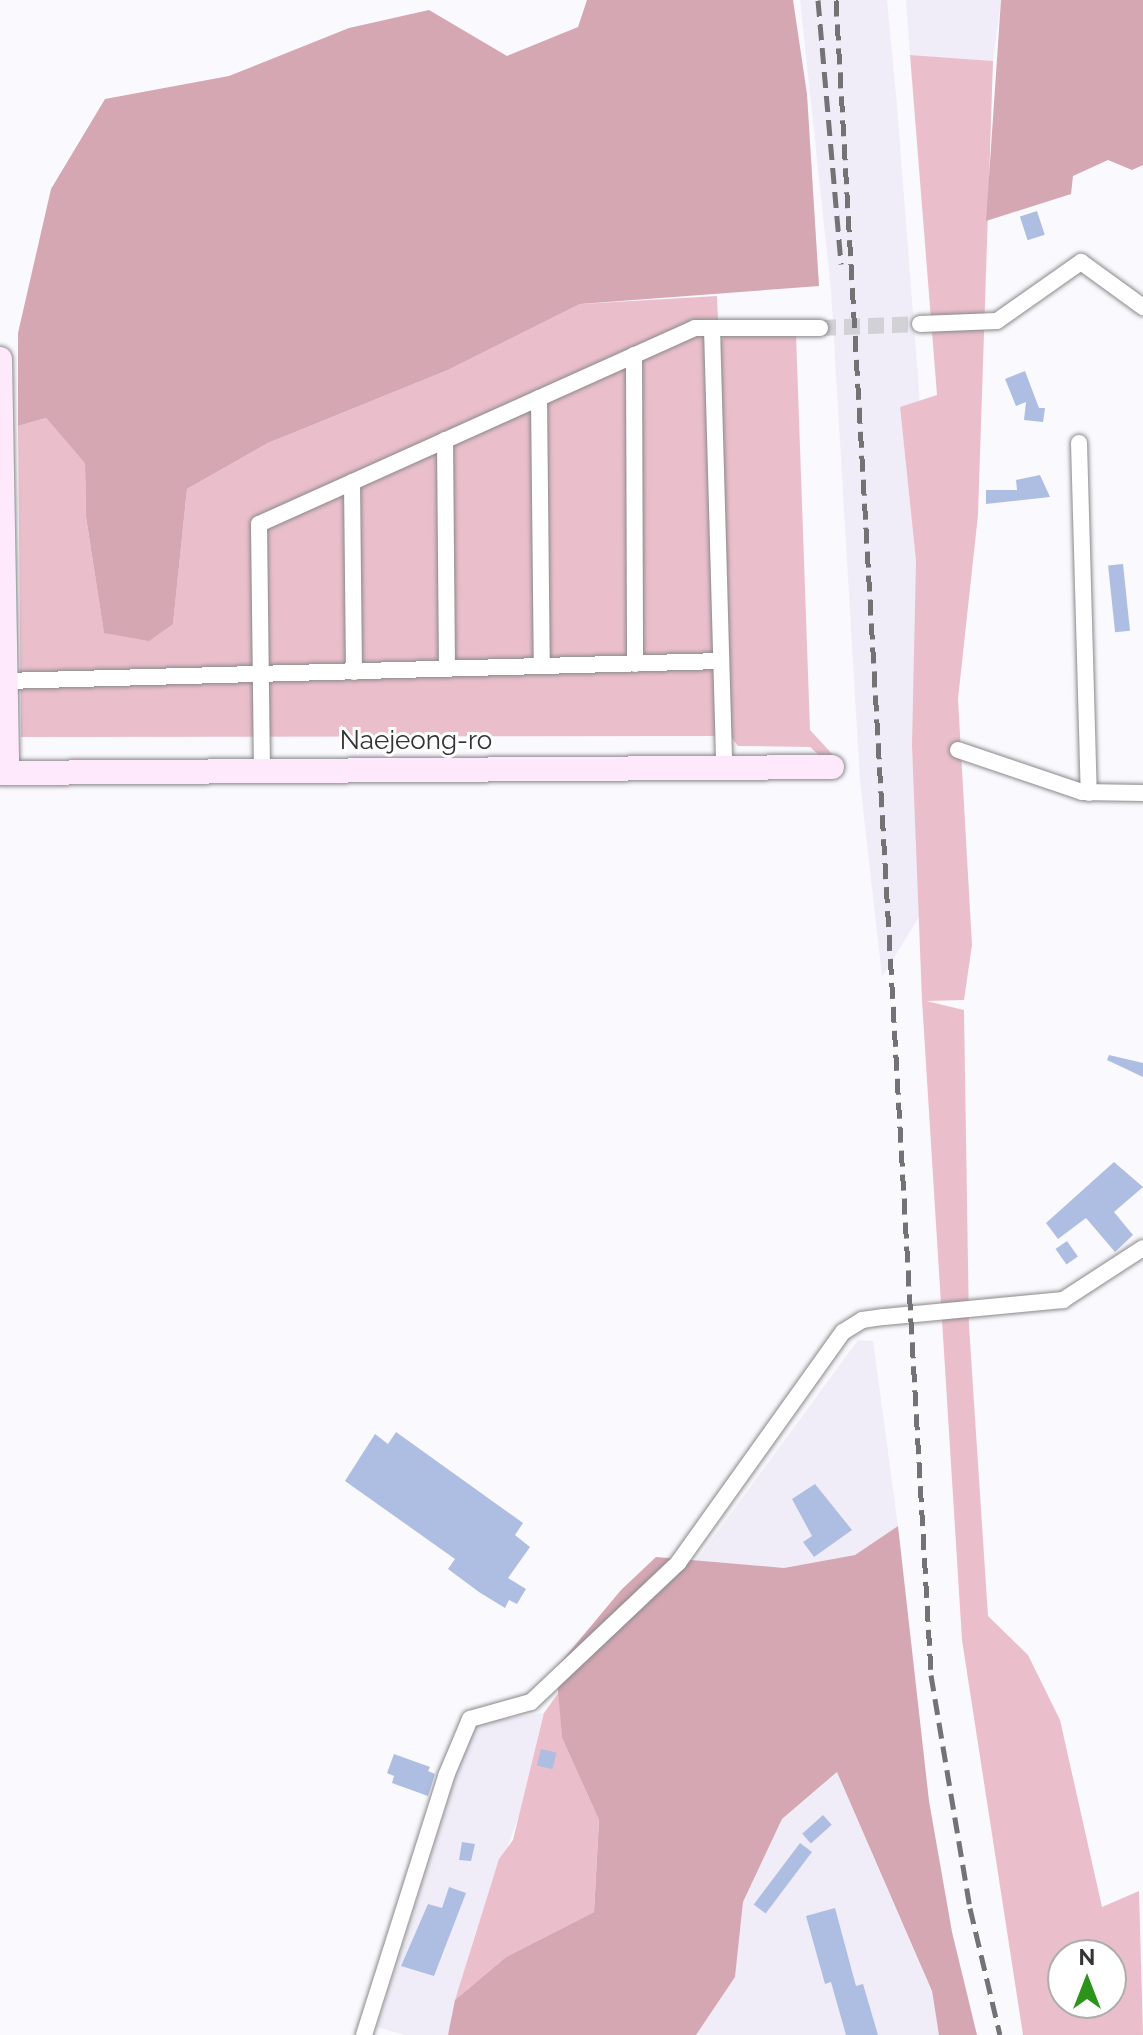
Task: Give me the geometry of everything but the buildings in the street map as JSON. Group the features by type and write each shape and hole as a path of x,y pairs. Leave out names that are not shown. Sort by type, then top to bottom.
{"street":[{"path":"920,324 997,321 1081,262 1143,307"},
{"path":"262,771 259,524 695,328 820,328"},
{"path":"712,328 724,770"},
{"path":"634,355 635,664"},
{"path":"0,359 5,681 3,773"},
{"path":"539,398 542,666"},
{"path":"445,440 447,669"},
{"path":"1079,443 1089,793"},
{"path":"352,482 354,672"},
{"path":"5,681 720,661"},
{"path":"958,750 1089,793 1143,793"},
{"name":"Naejeong-ro","path":"3,773 832,767"},
{"path":"364,2035 446,1776 470,1719 531,1702 678,1563 843,1332 862,1320 1063,1300 1143,1248"}],"shaded area":[{"path":"587,0 793,0 807,94 819,286 580,304 448,370 268,443 187,489 173,624 149,641 104,633 86,517 85,463 46,418 18,426 18,333 51,189 105,99 229,76 349,28 429,10 507,56 578,27"},
{"path":"800,0 887,0 897,106 920,403 900,408 916,561 919,917 882,977 860,781 831,290"},
{"path":"906,0 1001,0 993,61 910,55"},
{"path":"1001,0 1143,0 1143,165 1132,170 1108,160 1073,176 1071,194 986,221"},
{"path":"910,55 993,61 978,515 958,699 972,945 964,1000 926,1001 964,1010 969,1326 988,1616 1028,1655 1060,1720 1102,1907 1139,1891 1143,2035 1023,2035 962,1640 922,1000 912,745 916,561 900,407 937,395"},
{"path":"717,296 719,345 725,335 796,334 810,730 834,756 821,757 810,747 738,746 730,736 21,737 18,426 46,418 85,462 86,517 104,632 173,623 187,489 268,443 448,370 580,304"},
{"path":"858,1340 873,1341 898,1526 855,1555 784,1568 696,1561"},
{"path":"898,1526 929,1801 952,1932 977,2035 939,2035 932,1991 837,1772 782,1819 743,1902 735,1977 696,2035 448,2035 455,2000 506,1957 594,1912 599,1820 562,1738 556,1668 621,1590 656,1557 784,1568 855,1555"},
{"path":"559,1692 562,1738 599,1820 594,1912 506,1957 455,2000 499,1859 513,1840 544,1713"},
{"path":"544,1713 528,1792 475,1934 448,2035 405,2035 377,2027 472,1724"},
{"path":"838,1772 932,1991 939,2035 696,2035 735,1977 743,1902 782,1819"}],"tunnel":[{"path":"820,328 920,324"}],"railway":[{"path":"818,0 841,264"},
{"path":"836,0 931,1675 970,1908 1000,2035"}]}
